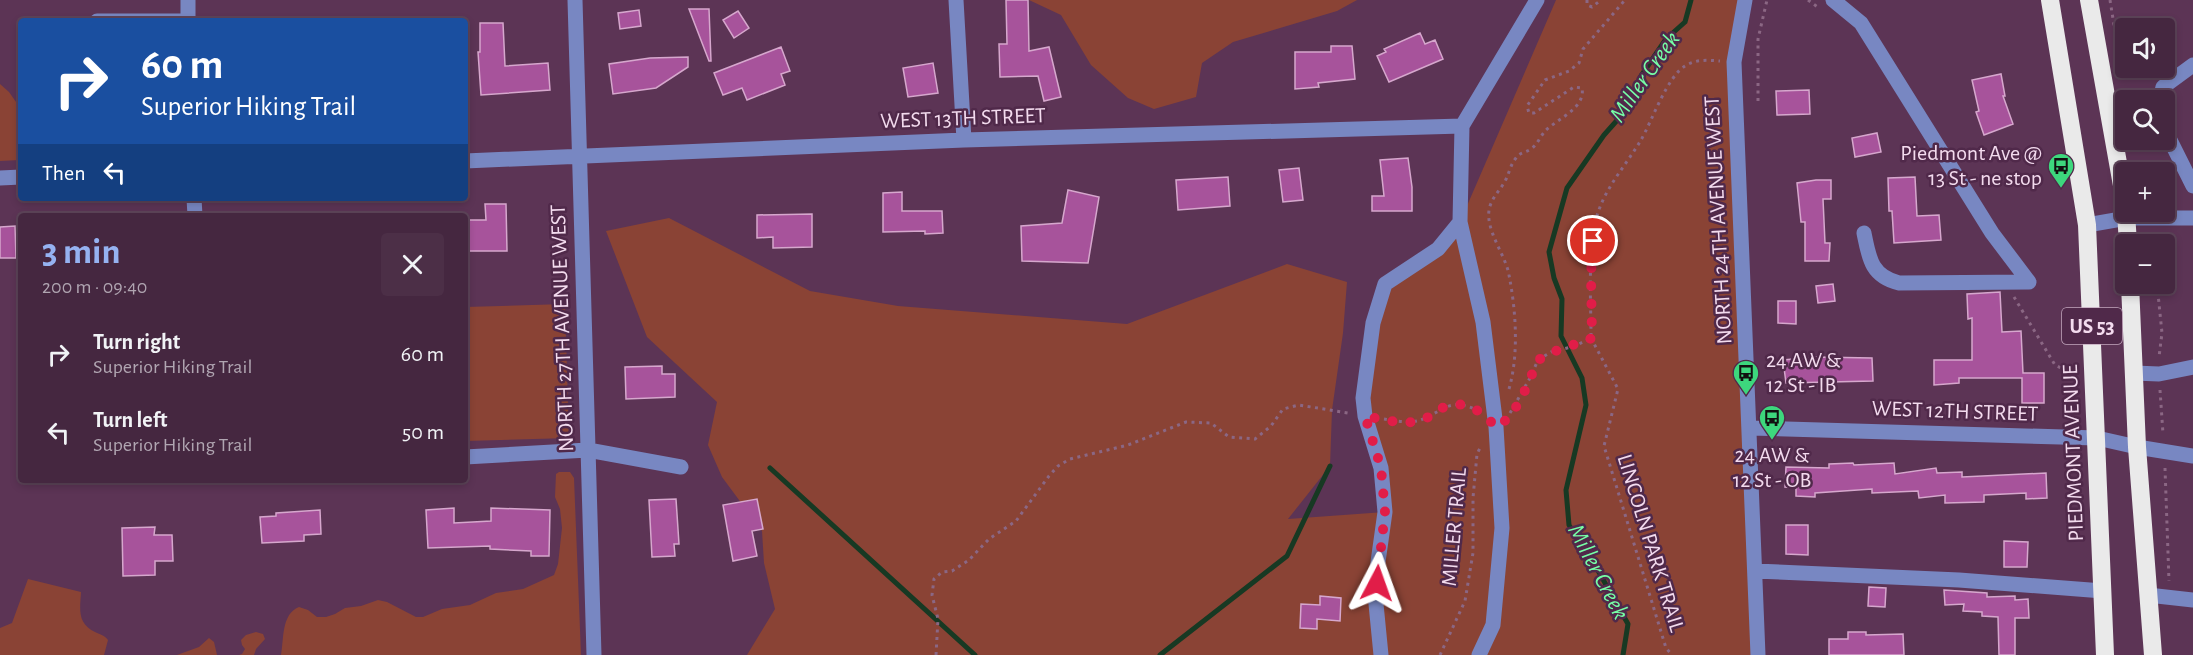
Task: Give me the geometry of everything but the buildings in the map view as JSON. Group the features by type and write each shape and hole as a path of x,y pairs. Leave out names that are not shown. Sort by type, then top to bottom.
{"highway":[{"name":"PIEDMONT AVENUE","path":"2050,0 2087,225 2105,655"},
{"path":"2089,0 2117,162"},
{"name":"US 53","path":"2130,294 2137,447 2153,655"}],"street":[{"path":"188,0 188,18"},
{"name":"NORTH 27TH AVENUE WEST","path":"575,0 594,655"},
{"path":"956,0 964,140"},
{"path":"1479,655 1493,626 1502,528 1496,427 1483,322 1460,222 1462,126 1537,0"},
{"name":"NORTH 24TH AVENUE WEST","path":"1746,0 1734,62 1758,655"},
{"path":"1833,0 1861,23 1992,233 2029,282 1899,283 1885,279 1876,270 1868,252 1864,233"},
{"path":"2162,90 2163,87 2193,65"},
{"name":"WEST 13TH STREET","path":"468,161 964,140 1462,126"},
{"path":"2175,150 2193,186"},
{"path":"0,178 18,177"},
{"path":"2087,225 2115,216"},
{"path":"2175,216 2193,218"},
{"path":"1380,655 1376,604 1378,562 1385,512 1381,468 1365,416 1364,398 1373,323 1384,284 1438,249 1460,222"},
{"path":"2134,373 2158,374 2193,367"},
{"name":"WEST 12TH STREET","path":"1750,428 2097,438 2193,456"},
{"path":"468,456 588,450 681,467"},
{"path":"1755,571 1959,580 2103,591"},
{"path":"2148,595 2193,600"}],"path":[{"path":"1587,0 1587,5 1592,7 1601,0"},
{"path":"1508,392 1514,373 1515,321 1509,273 1497,246 1489,210 1493,197 1509,173 1514,160 1520,153 1532,149 1545,131 1579,102 1583,95 1582,88 1574,87 1534,113 1529,113 1527,106 1545,80 1569,71 1579,63 1583,49 1626,0"},
{"path":"1758,101 1758,39 1767,0"},
{"path":"2110,0 2115,30"},
{"path":"1592,338 1591,275 1595,223 1604,197 1641,140 1667,87 1683,67 1698,60 1734,62"},
{"name":"MILLER TRAIL","path":"1440,655 1465,602 1473,554 1473,498 1477,454 1496,427 1514,410 1538,360 1551,352 1575,346 1592,338"},
{"name":"LINCOLN PARK TRAIL","path":"1592,338 1618,390 1604,446 1666,648 1672,655"},
{"path":"936,655 938,621 932,595 934,579 942,572 952,571 969,560 989,539 1016,521 1049,476 1058,466 1070,459 1128,446 1186,422 1211,423 1229,437 1255,439 1271,426 1283,409 1299,405 1397,422 1421,421 1444,407 1463,404 1482,411 1496,427"}],"shaded area":[{"path":"1029,0 1357,0 1337,11 1233,42 1202,63 1196,97 1154,109 1128,98 1091,65 1061,15"},
{"path":"1556,0 1745,0 1734,62 1758,655 747,655 775,609 764,563 762,531 722,477 708,445 717,402 647,337 606,231 669,218 810,291 898,306 1127,324 1287,264 1347,282 1343,333 1332,410 1330,466 1288,519 1385,512 1365,416 1385,284 1460,222"},
{"path":"0,84 18,105 18,160 0,161"},
{"path":"565,304 569,438 468,441 468,307"},
{"path":"570,472 574,478 581,655 281,655 286,621 293,610 299,607 317,617 326,617 345,608 361,606 378,600 387,602 416,617 423,617 442,609 470,605 496,593 523,589 554,575 558,564 562,528 560,509 555,497 556,474"},
{"path":"28,579 81,592 82,620 89,628 108,640 104,655 0,655 0,628 12,623"},
{"path":"256,632 263,634 265,639 254,655 239,655 245,649 241,640 246,635"},
{"path":"209,638 214,642 217,655 177,655 199,647"}],"waterway":[{"name":"Miller Creek","path":"1623,655 1628,624 1569,525 1566,490 1586,405 1582,378 1561,336 1562,299 1554,278 1549,252 1567,188 1604,135 1628,108 1641,76 1666,39 1685,22 1691,0"},
{"path":"1160,655 1287,556 1330,466"},
{"path":"770,468 975,655"}],"place":[{"name":"Piedmont Ave @ 13 St - ne stop","path":"2061,189"},
{"name":"24 AW & 12 St - IB","path":"1746,396"},
{"name":"24 AW & 12 St - OB","path":"1772,441"}],"route":[{"path":"1377,583 1385,512 1381,468 1365,416 1397,422 1421,421 1444,407 1463,404 1482,411 1496,427 1500,425 1514,410 1538,360 1551,352 1575,346 1592,338 1593,241"}]}
